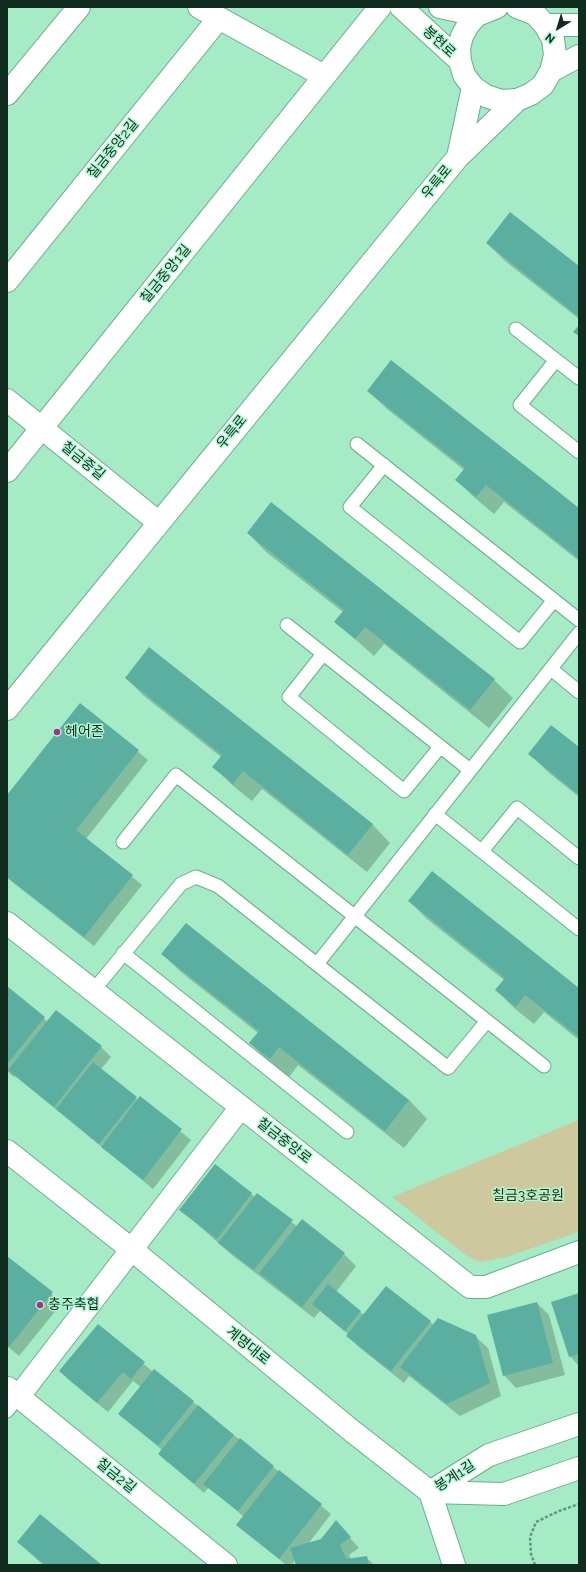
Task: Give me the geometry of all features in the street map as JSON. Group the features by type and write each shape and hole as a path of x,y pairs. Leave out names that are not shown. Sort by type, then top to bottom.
{"street":[{"path":"7,94 79,7"},
{"path":"200,7 324,76"},
{"name":"칠금중앙1길","path":"7,472 380,7"},
{"name":"봉현로","path":"401,7 460,61"},
{"name":"봉현로","path":"440,7 487,11"},
{"path":"487,11 468,25 462,36 459,48 460,61 464,75 473,87 486,96 501,101 517,100 531,94 543,85 551,71 555,55 553,40 533,13"},
{"path":"533,13 579,25"},
{"name":"칠금중앙2길","path":"7,281 219,18"},
{"path":"551,71 579,56"},
{"name":"우륵로","path":"458,157 473,87"},
{"name":"우륵로","path":"7,709 158,522 458,157 517,100"},
{"name":"칠금중길","path":"7,400 158,522"},
{"name":"칠금중앙로","path":"7,923 470,1287 486,1287 579,1252"},
{"path":"11,1398 131,1249 241,1107"},
{"name":"계명대로","path":"7,1151 131,1249 352,1431 430,1492"},
{"name":"칠금2길","path":"11,1398 226,1565"},
{"name":"봉계1길","path":"430,1492 489,1455 579,1424"},
{"name":"봉계1길","path":"430,1492 504,1494 579,1468"},
{"path":"430,1492 454,1565"}],"lane":[{"path":"516,329 579,378"},
{"path":"556,360 520,405 579,452"},
{"path":"357,444 579,620"},
{"path":"384,465 350,507 520,642 554,600"},
{"path":"287,625 470,770"},
{"path":"317,964 579,633"},
{"path":"323,654 289,697 404,790 440,747"},
{"path":"551,669 579,692"},
{"path":"123,842 176,775 544,1066"},
{"path":"482,851 517,808 579,858"},
{"path":"435,814 579,929"},
{"path":"93,991 181,884 196,876 218,886 448,1068 487,1021"},
{"path":"123,953 347,1132"}],"path":[{"path":"535,1565 531,1554 530,1537 536,1522 579,1504"}],"green space":[{"name":"칠금3호공원","path":"579,1120 579,1232 503,1258 479,1262 467,1256 392,1197"}],"building":[{"path":"510,212 579,266 579,317 486,243"},
{"path":"579,325 579,336 573,332"},
{"path":"391,360 579,508 579,559 486,485 476,497 455,480 465,468 367,391"},
{"path":"271,502 495,679 470,710 365,627 355,639 334,622 344,610 247,533"},
{"path":"149,647 373,824 348,855 243,771 233,784 212,767 222,755 125,678"},
{"path":"80,703 139,750 76,830 133,875 84,937 7,877 7,795"},
{"path":"551,725 579,747 579,795 528,754"},
{"path":"432,871 579,988 579,1037 525,995 516,1007 495,990 505,978 408,901"},
{"path":"186,923 409,1100 385,1131 279,1047 270,1059 249,1043 259,1031 161,954"},
{"path":"7,986 45,1017 7,1064"},
{"path":"56,1010 102,1046 54,1107 8,1070"},
{"path":"93,1062 137,1097 99,1144 56,1109"},
{"path":"140,1096 182,1129 143,1180 101,1147"},
{"path":"215,1164 252,1193 217,1239 179,1210"},
{"path":"257,1193 293,1220 254,1270 218,1243"},
{"path":"302,1219 345,1253 302,1307 259,1273"},
{"path":"7,1256 53,1292 9,1347 7,1345"},
{"path":"328,1284 361,1311 345,1331 312,1304"},
{"path":"386,1286 431,1321 391,1371 346,1336"},
{"path":"579,1293 579,1354 569,1357 551,1302"},
{"path":"537,1302 553,1363 503,1376 487,1315"},
{"path":"438,1318 476,1335 490,1383 447,1404 400,1367"},
{"path":"98,1324 145,1362 131,1379 123,1372 97,1403 59,1371"},
{"path":"154,1369 194,1401 158,1446 118,1414"},
{"path":"198,1405 234,1435 194,1484 158,1454"},
{"path":"240,1438 274,1466 238,1511 203,1484"},
{"path":"279,1470 322,1504 279,1559 236,1525"},
{"path":"40,1514 102,1565 45,1565 17,1542"},
{"path":"336,1520 351,1537 340,1545 346,1559 367,1556 369,1565 296,1565 290,1548 321,1539"}],"place":[{"name":"헤어존","path":"57,732"},
{"name":"충주축협","path":"40,1305"}]}
